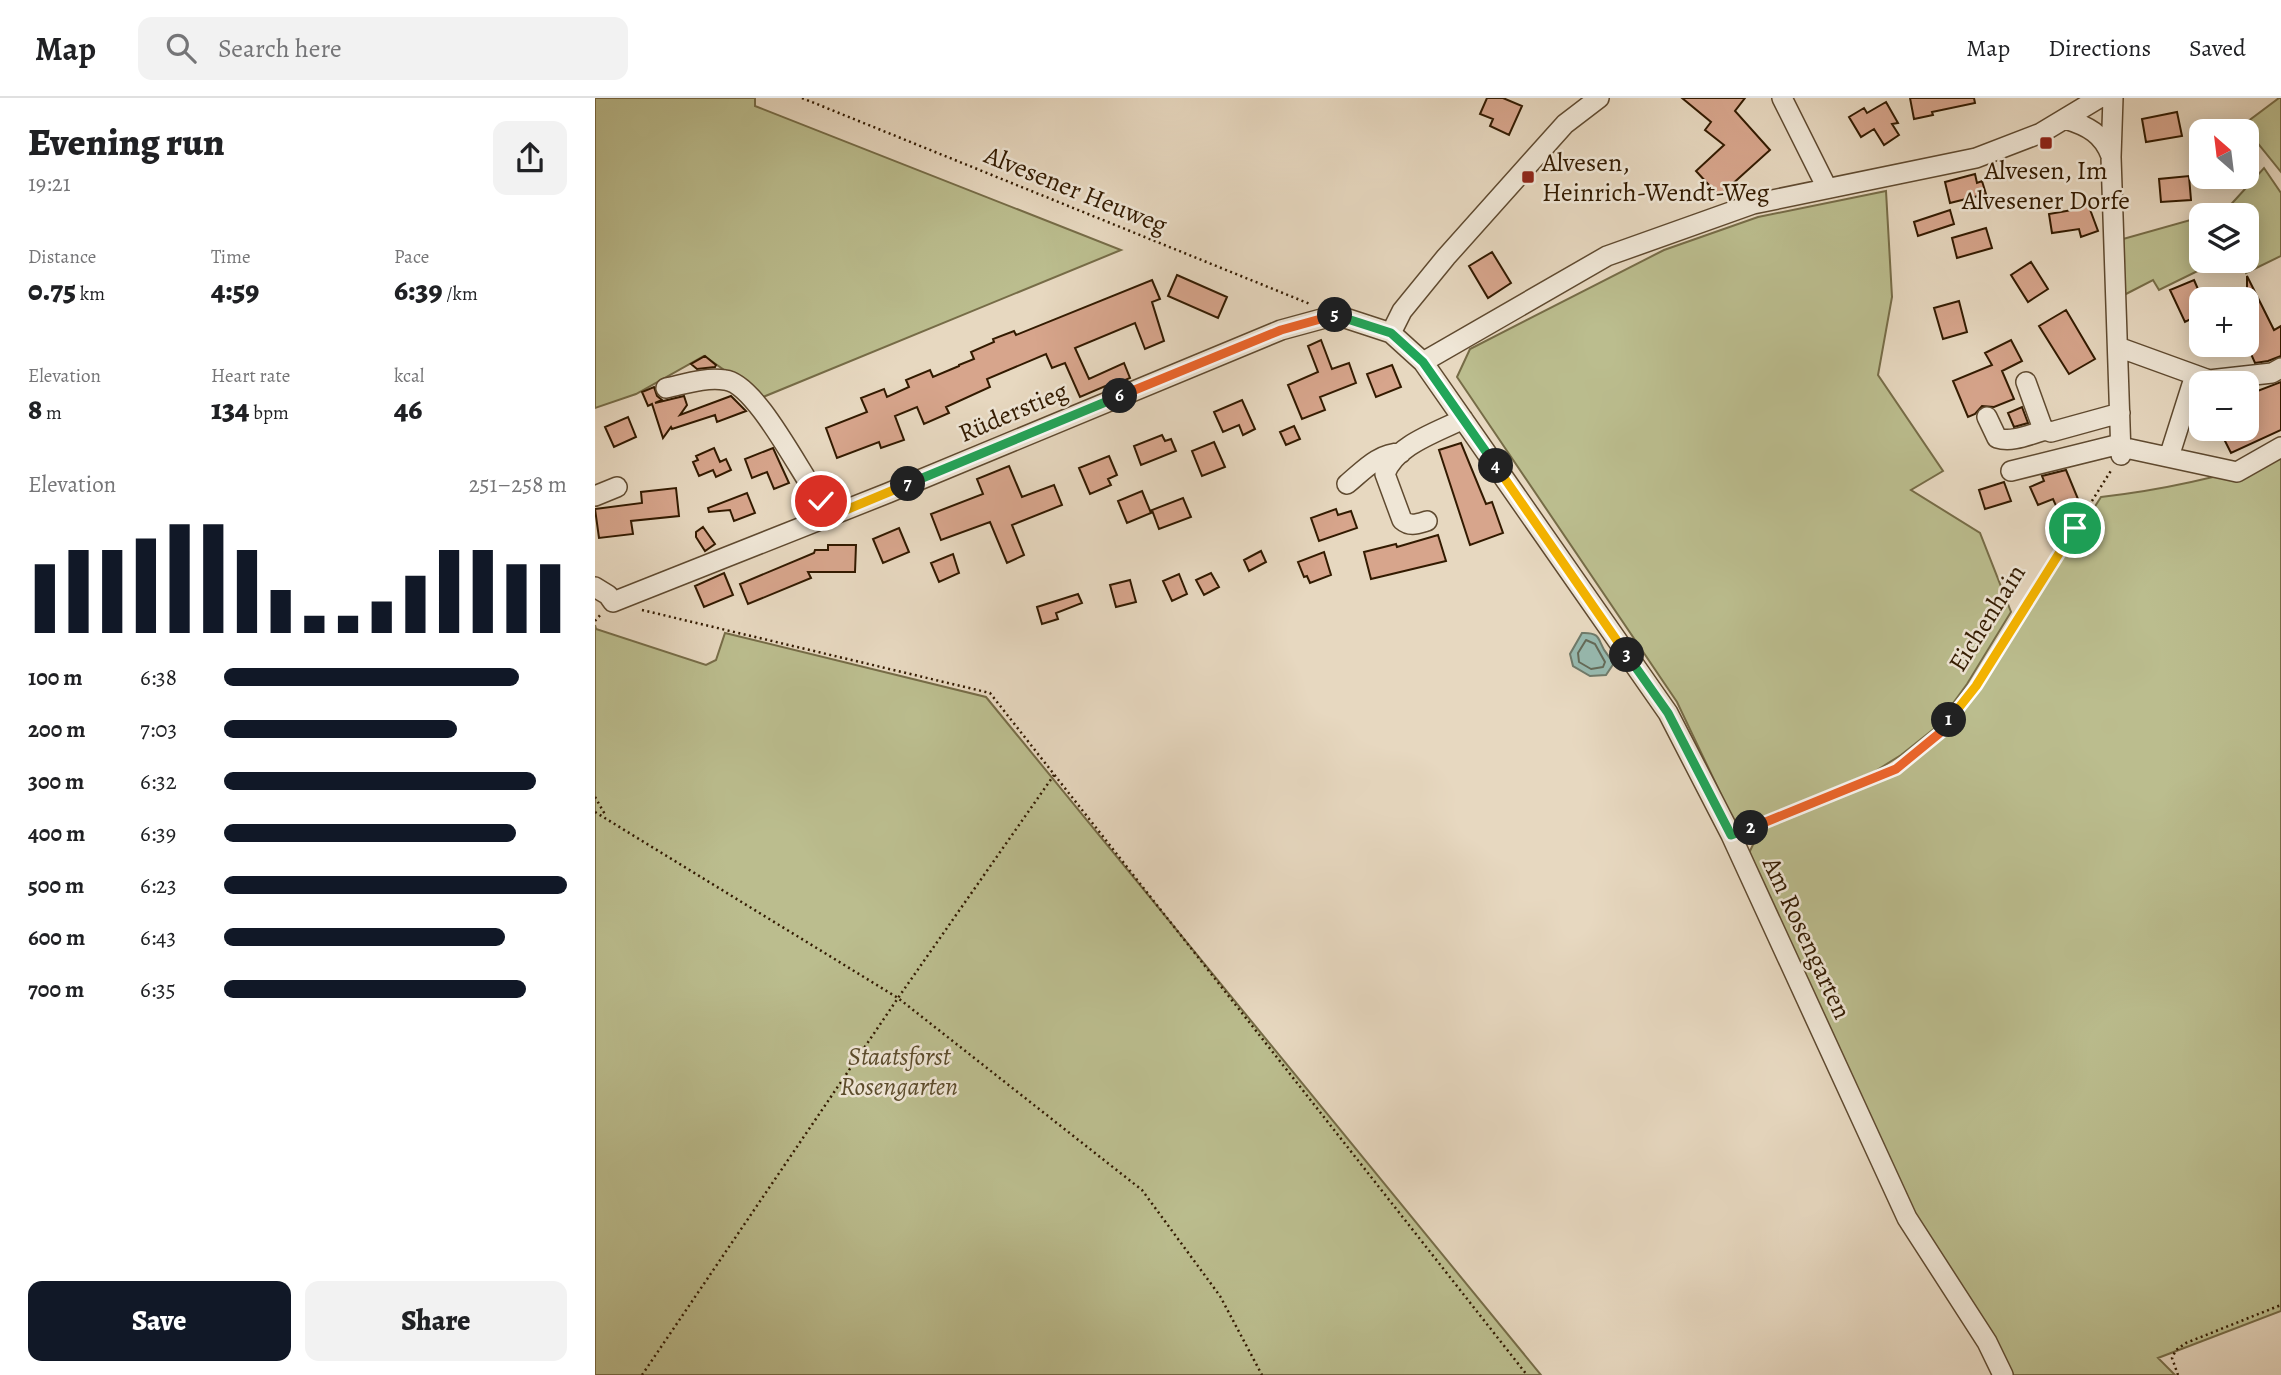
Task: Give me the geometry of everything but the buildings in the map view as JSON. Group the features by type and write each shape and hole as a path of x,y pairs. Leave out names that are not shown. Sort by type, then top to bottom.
{"street":[{"path":"1391,333 1402,311 1446,257 1565,124 1599,98"},
{"path":"1782,98 1827,188"},
{"path":"1423,362 1607,256 1752,204 1976,158 2042,133 2099,98"},
{"path":"2113,98 2111,157 2121,449"},
{"path":"2066,120 2088,127 2100,136 2111,157"},
{"name":"Rüderstieg","path":"613,603 829,517 1281,330 1336,315 1391,333"},
{"name":"Am Rosengarten","path":"1391,333 1423,362 1668,713 1731,835 1907,1218 1987,1342 2003,1375"},
{"path":"2117,347 2189,373"},
{"path":"2259,374 2281,368"},
{"path":"666,388 698,380 726,380 752,396 829,517"},
{"path":"2026,382 2039,421 2046,430"},
{"path":"2169,457 2189,394"},
{"path":"1987,416 1997,438 2009,440 2046,430 2051,432 2120,413"},
{"path":"1427,521 1407,524 1399,515 1385,474 1386,469 1402,453 1463,419"},
{"path":"2011,471 2121,449 2237,472 2281,447"},
{"path":"1347,484 1376,460 1392,453 1402,453"},
{"path":"595,496 617,486"},
{"path":"595,587 608,595 613,603"}],"path":[{"name":"Alvesener Heuweg","path":"802,98 1311,304"},
{"name":"Eichenhain","path":"1731,835 1896,769 1941,732 1976,686 2121,449"},
{"path":"613,603 990,693 1527,1375"},
{"path":"642,1375 898,998 1055,775"},
{"path":"595,797 607,819"},
{"path":"595,812 898,998 1142,1190 1220,1296 1262,1375"},
{"path":"2178,1375 2172,1358 2176,1350 2186,1343 2281,1305"}],"green space":[{"path":"595,98 755,98 755,106 1121,250 763,397 704,356 636,394 595,408"},
{"path":"2281,98 2281,172 2259,145 2259,119 2251,119"},
{"path":"2264,168 2281,193 2281,256 2259,267 2259,203 2232,203 2245,189 2259,189 2259,174"},
{"path":"1886,191 1892,297 1878,375 1943,471 1911,490 1980,533 2011,612 1967,684 1935,728 1901,755 1874,772 1737,828 1677,702 1457,377 1470,349 1664,250 1758,217"},
{"path":"2189,220 2189,273 2194,273 2159,290 2153,280 2124,295 2123,239"},
{"path":"2281,458 2281,1311 2158,1358 2175,1375 2011,1375 1926,1237 1749,853 1760,830 1900,771 1945,734 1979,688 2101,497 2192,482"},
{"name":"Staatsforst Rosengarten","path":"595,625 596,629 706,665 716,660 725,633 986,697 1541,1375 595,1375"}],"water":[{"path":"1582,633 1597,636 1614,663 1606,675 1590,676 1573,666 1570,654"}],"place":[{"name":"Alvesen, Im Alvesener Dorfe","path":"2046,143"},
{"name":"Alvesen, Heinrich-Wendt-Weg","path":"1528,177"}],"route":[{"path":"821,501 829,517 1281,330 1336,315 1391,333 1423,362 1668,713 1731,835 1896,769 1941,732 1976,686 2075,528"}]}
